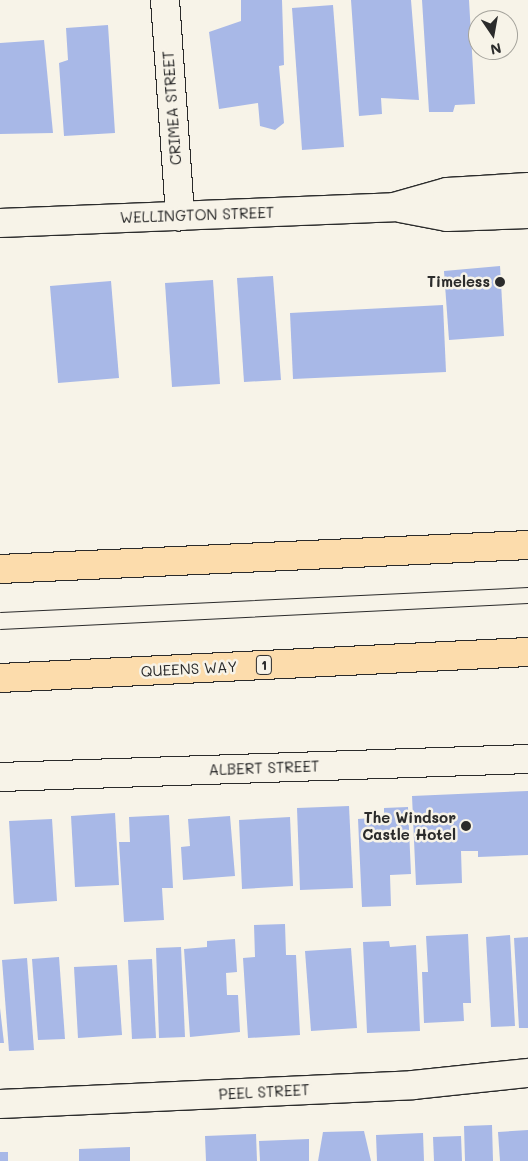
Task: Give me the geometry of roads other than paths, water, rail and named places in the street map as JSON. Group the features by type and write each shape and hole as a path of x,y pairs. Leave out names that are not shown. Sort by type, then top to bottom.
{"highway":[{"path":"0,569 528,545"},
{"name":"QUEENS WAY","path":"0,678 528,652"}],"street":[{"name":"CRIMEA STREET","path":"165,0 180,216"},
{"name":"WELLINGTON STREET","path":"0,223 394,206 447,192 528,187"},
{"name":"WELLINGTON STREET","path":"394,206 447,217 528,214"},
{"name":"ALBERT STREET","path":"0,777 528,759"},
{"name":"PEEL STREET","path":"0,1104 413,1085 528,1073"}],"tram line":[{"path":"0,612 528,587"},
{"path":"0,629 528,603"}],"place":[{"name":"Timeless","path":"500,282"},
{"name":"The Windsor Castle Hotel","path":"466,826"}]}
